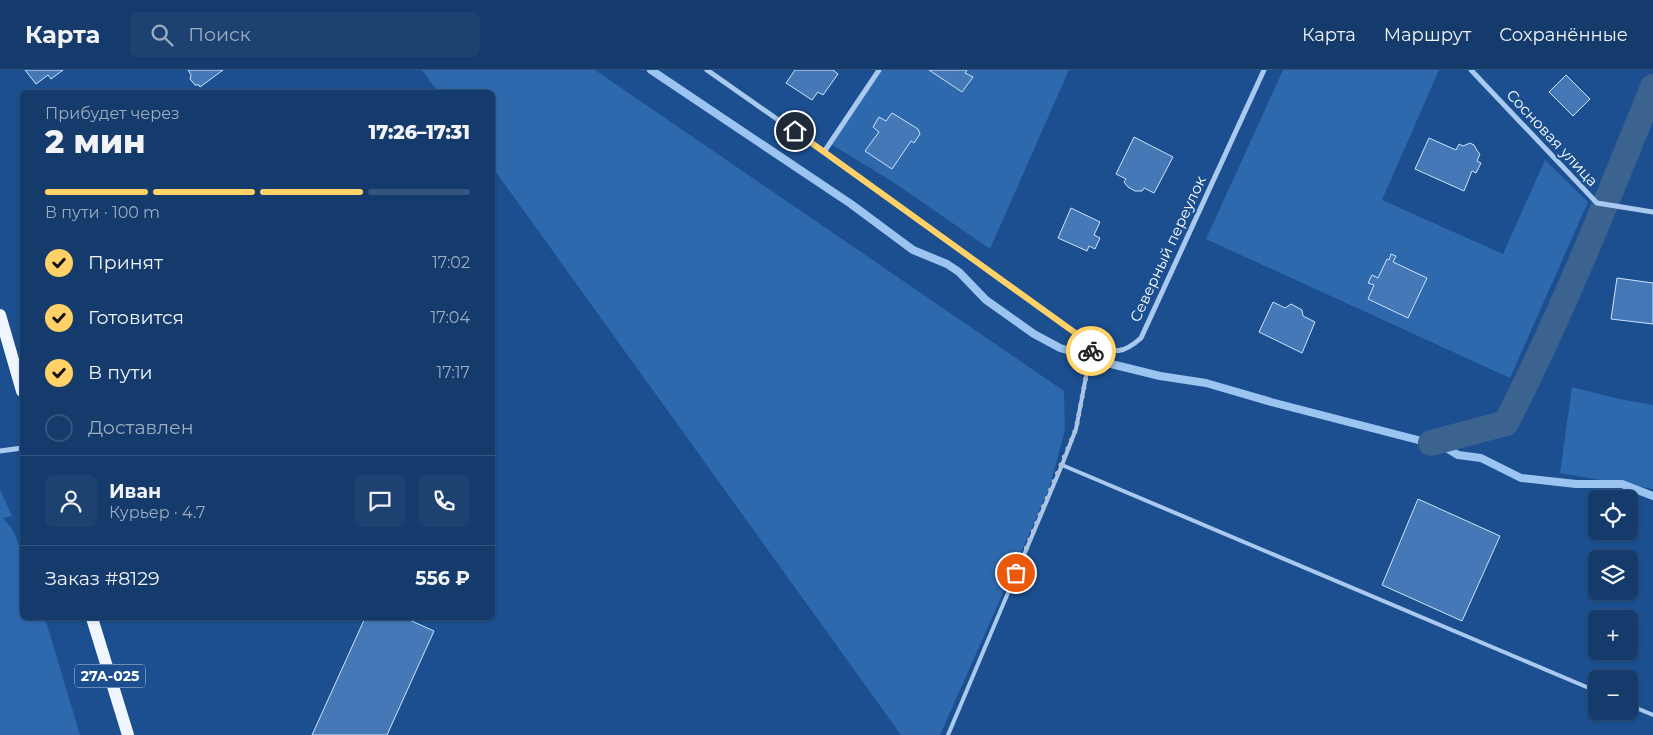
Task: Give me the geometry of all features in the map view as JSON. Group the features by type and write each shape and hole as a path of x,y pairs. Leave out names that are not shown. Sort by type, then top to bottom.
{"main road":[{"path":"0,315 20,384"},
{"name":"27А-025","path":"93,620 128,735"}],"street":[{"path":"707,70 1092,345"},
{"path":"824,152 879,70"},
{"name":"Северный переулок","path":"1092,345 1111,351 1129,349 1141,338 1264,70"},
{"name":"Сосновая улица","path":"1471,70 1597,203 1653,212"},
{"path":"0,451 20,448"}],"lane":[{"path":"948,735 1076,429 1092,345"},
{"path":"1062,465 1588,688"},
{"path":"1638,709 1653,715"}],"shaded area":[{"path":"422,70 595,70 1064,391 1065,430 1049,489 940,735 901,735 495,171 495,90 437,90"},
{"path":"879,70 1069,70 990,249 893,182 829,143"},
{"path":"1283,70 1439,70 1382,200 1503,254 1545,160 1588,202 1510,378 1206,239"},
{"path":"1572,387 1619,399 1653,405 1653,489 1560,473"},
{"path":"0,490 12,516 3,518 17,540 20,552 20,620 46,620 80,735 0,735"}],"building":[{"path":"25,70 63,70 51,79 48,75 36,84"},
{"path":"188,70 223,70 200,87 195,85 190,79 191,75"},
{"path":"795,70 833,70 838,74 823,95 818,92 812,100 786,83"},
{"path":"929,70 967,70 965,73 973,77 962,92"},
{"path":"1566,75 1590,99 1573,116 1549,92"},
{"path":"892,113 918,129 920,134 914,143 911,141 892,169 865,151 879,132 873,127 879,117 886,121"},
{"path":"1134,137 1173,157 1154,193 1144,188 1142,191 1135,191 1124,182 1126,179 1116,174"},
{"path":"1429,138 1456,150 1459,144 1463,146 1470,143 1474,145 1480,154 1477,161 1481,163 1476,173 1472,171 1464,191 1415,169"},
{"path":"1071,208 1100,222 1094,235 1100,238 1095,249 1089,246 1087,251 1058,238"},
{"path":"1391,254 1396,256 1393,262 1427,278 1408,318 1368,299 1374,285 1368,283 1372,275 1378,278"},
{"path":"1617,278 1653,283 1653,324 1611,319"},
{"path":"1273,302 1285,308 1291,304 1302,310 1303,316 1315,322 1302,353 1259,332"},
{"path":"1418,499 1500,536 1462,621 1382,585"},
{"path":"364,620 409,620 434,631 387,735 312,735"}],"waterway":[{"path":"651,70 851,204 913,250 947,264 959,272 986,300 1034,334 1060,348 1080,354"},
{"path":"1431,443 1506,423 1565,299 1653,87"},
{"path":"1103,362 1160,376 1206,383 1271,402 1445,447 1458,455 1481,458 1521,478 1576,484 1622,484 1653,496"}],"way so far":[{"path":"1016,573 1076,429 1091,351"}],"route":[{"path":"795,131 1092,345 1091,351"}]}
